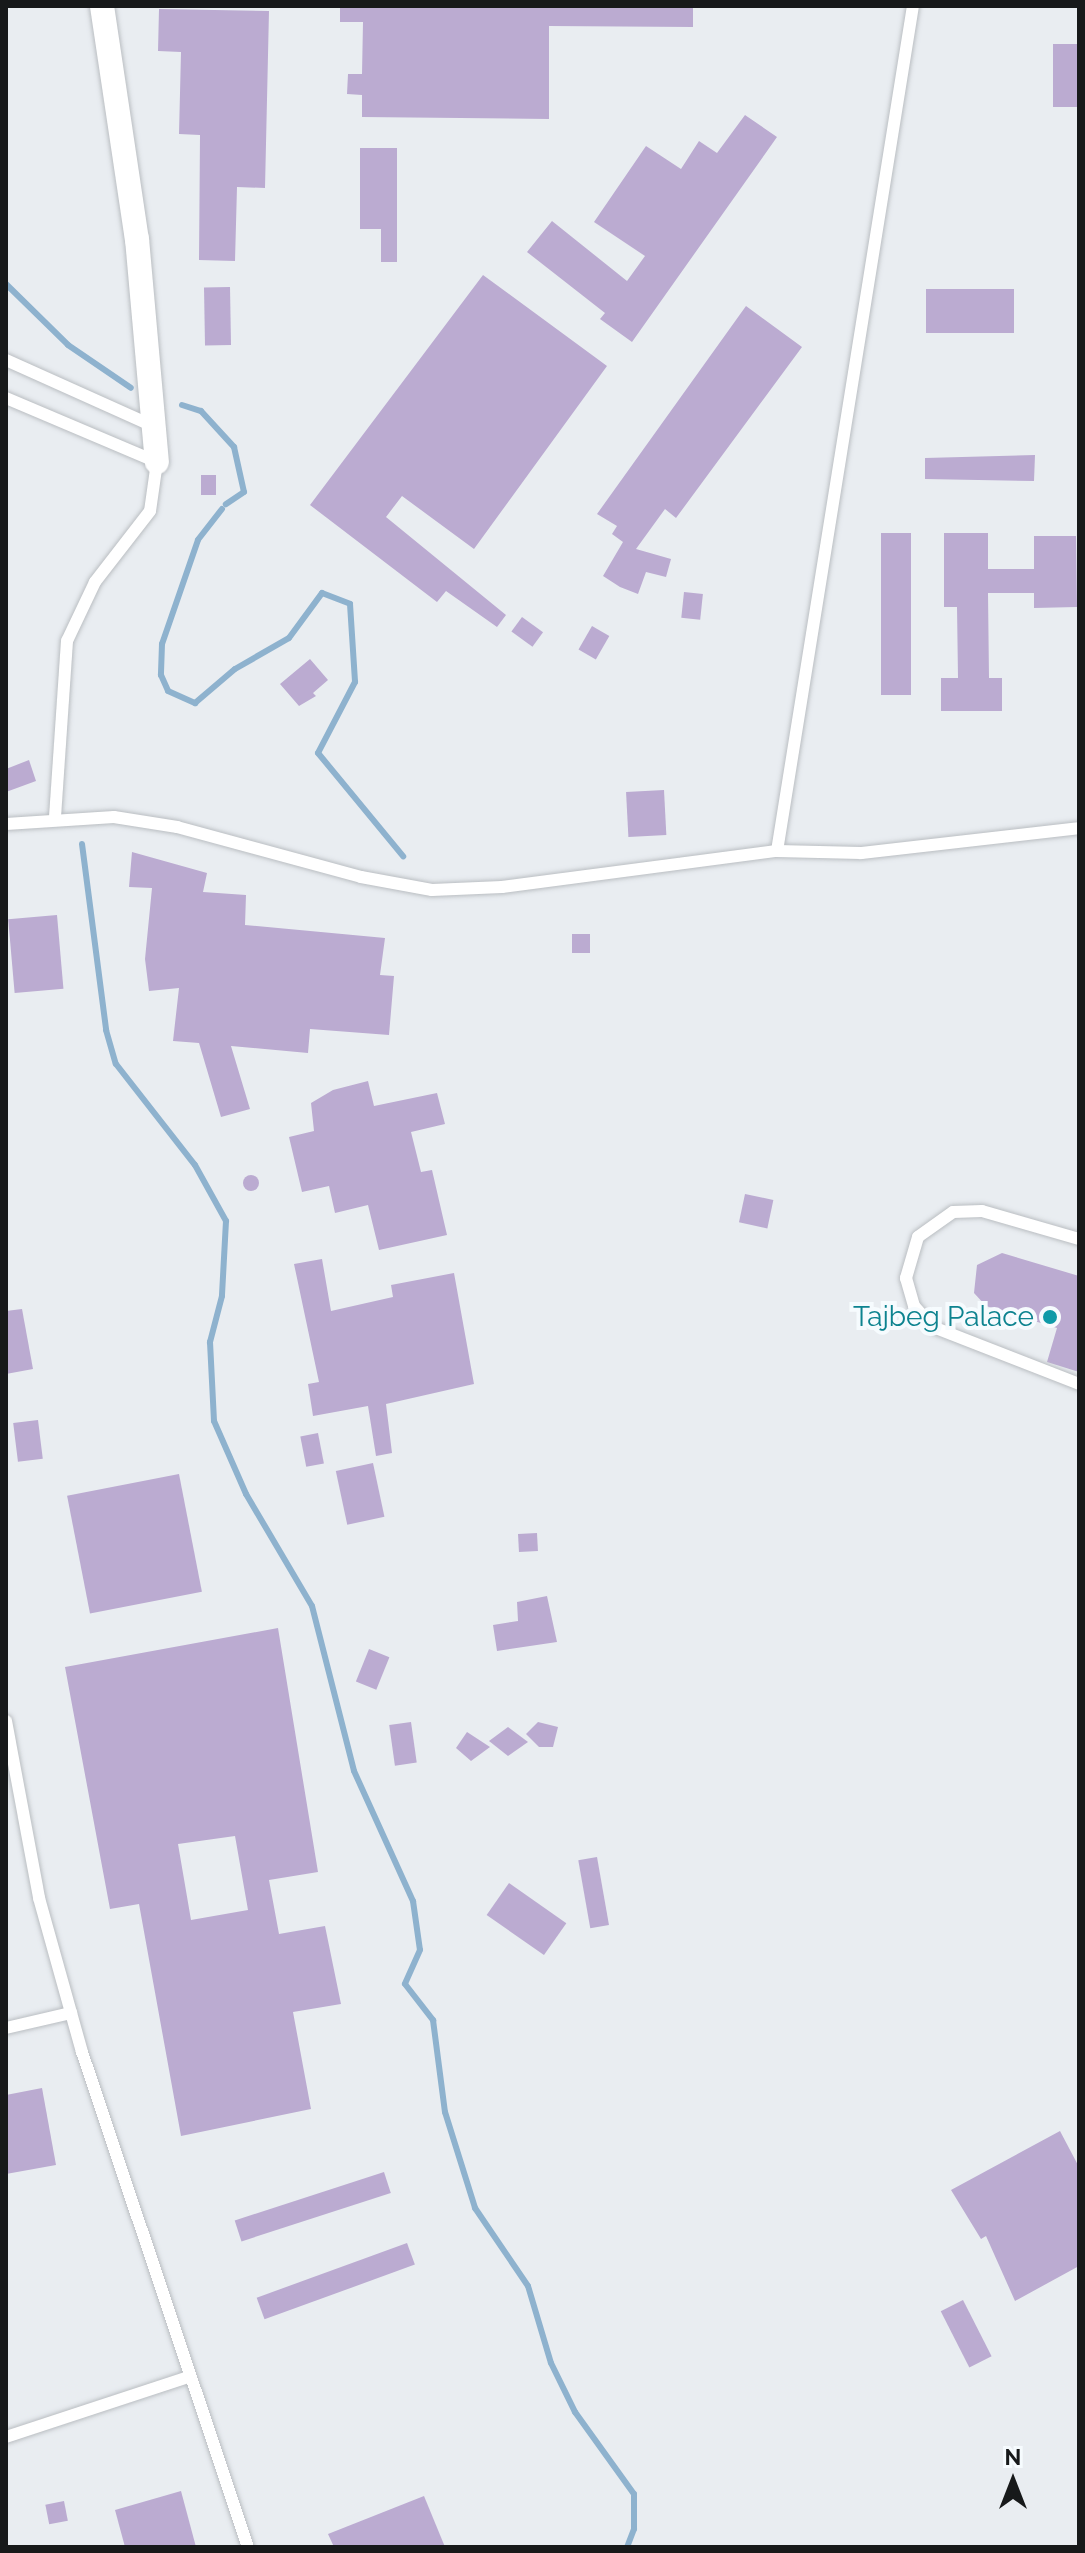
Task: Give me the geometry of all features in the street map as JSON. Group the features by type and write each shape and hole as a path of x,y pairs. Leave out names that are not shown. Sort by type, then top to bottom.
{"street":[{"path":"102,6 137,239 157,428 157,462"}],"lane":[{"path":"777,851 913,6"},
{"path":"6,360 157,428"},
{"path":"6,398 157,462 150,511 95,582 67,641 55,817"},
{"path":"6,824 55,817 114,817 177,827 361,877 432,890 502,887 777,851 861,853 1079,828"},
{"path":"1079,1239 982,1211 953,1212 918,1237 906,1278 914,1306 933,1327 962,1343 1079,1384"},
{"path":"6,1721 39,1898 71,2013 188,2377 248,2547"},
{"path":"6,2028 71,2013"},
{"path":"6,2437 188,2377"}],"building":[{"path":"340,6 693,6 693,27 549,26 549,119 362,117 362,95 347,94 348,74 362,74 363,22 340,22"},
{"path":"159,9 269,11 265,188 237,187 235,261 199,260 200,135 179,134 181,52 158,51"},
{"path":"1053,44 1079,44 1079,107 1053,107"},
{"path":"745,115 777,137 632,342 600,319 605,313 527,252 552,221 627,281 645,256 594,222 646,146 681,169 699,141 717,153"},
{"path":"360,148 397,148 397,262 381,262 381,229 360,229"},
{"path":"483,275 607,366 474,549 402,496 386,517 506,615 497,627 446,591 437,602 310,505"},
{"path":"204,287 230,287 231,345 205,345"},
{"path":"926,289 1014,289 1014,333 926,333"},
{"path":"746,306 802,347 676,518 665,509 636,549 671,559 666,577 646,572 638,594 620,587 603,576 623,542 612,534 617,526 597,514"},
{"path":"1035,455 1034,481 925,479 925,458"},
{"path":"201,475 216,475 216,495 201,495"},
{"path":"881,533 911,533 911,695 881,695"},
{"path":"944,533 988,533 988,569 1034,569 1034,536 1076,536 1077,607 1034,608 1034,593 988,593 989,678 1002,678 1002,711 941,711 941,678 958,678 957,607 944,607"},
{"path":"684,592 703,594 700,620 681,618"},
{"path":"522,617 543,632 532,647 511,632"},
{"path":"592,626 609,636 596,659 578,649"},
{"path":"310,659 328,680 313,693 316,696 299,706 280,684"},
{"path":"29,760 36,781 6,792 6,769"},
{"path":"664,790 666,835 628,837 626,792"},
{"path":"132,852 207,873 203,892 246,895 245,925 385,938 380,975 394,976 389,1035 310,1029 308,1053 231,1046 250,1109 221,1117 199,1043 173,1041 179,988 149,991 145,959 152,888 129,887"},
{"path":"57,915 63,989 15,993 8,919"},
{"path":"572,934 590,934 590,953 572,953"},
{"path":"368,1081 374,1106 437,1093 445,1124 411,1132 421,1172 432,1170 447,1235 379,1250 368,1205 335,1213 329,1186 302,1192 289,1137 314,1131 311,1103 333,1090"},
{"path":"248,1175 254,1175 259,1183 257,1189 248,1191 243,1186 243,1180"},
{"path":"745,1194 773,1200 767,1228 739,1222"},
{"name":"Tajbeg Palace","path":"1002,1253 1079,1276 1079,1372 1047,1362 1057,1328 986,1306 974,1293 977,1265"},
{"path":"322,1259 331,1311 393,1297 391,1285 454,1273 474,1384 386,1404 392,1453 376,1456 368,1406 313,1416 308,1384 319,1382 294,1264"},
{"path":"22,1309 33,1369 6,1374 6,1311"},
{"path":"38,1420 43,1459 18,1462 13,1423"},
{"path":"318,1433 324,1463 306,1467 300,1436"},
{"path":"373,1463 384,1517 347,1525 336,1471"},
{"path":"179,1474 202,1592 90,1614 67,1496"},
{"path":"537,1533 538,1551 519,1552 518,1534"},
{"path":"547,1596 557,1642 497,1651 493,1625 518,1621 517,1602"},
{"path":"278,1628 318,1872 269,1880 279,1934 325,1926 341,2004 293,2012 311,2109 181,2136 139,1904 110,1909 65,1667","holes":["235,1836 248,1910 191,1920 178,1844"]},
{"path":"369,1649 389,1657 376,1690 356,1681"},
{"path":"411,1722 417,1763 395,1766 389,1725"},
{"path":"538,1722 558,1727 553,1747 539,1747 526,1734"},
{"path":"508,1727 528,1742 508,1756 489,1741"},
{"path":"467,1732 490,1747 471,1761 456,1748"},
{"path":"597,1857 609,1925 590,1928 578,1860"},
{"path":"509,1883 566,1923 544,1955 487,1915"},
{"path":"42,2088 56,2165 6,2174 6,2095"},
{"path":"1060,2131 1079,2167 1079,2266 1015,2301 986,2236 981,2239 951,2190"},
{"path":"384,2172 391,2193 241,2241 235,2221"},
{"path":"407,2243 415,2265 265,2319 257,2298"},
{"path":"963,2300 992,2356 969,2367 941,2311"},
{"path":"181,2491 196,2547 125,2547 115,2510"},
{"path":"424,2496 445,2547 334,2547 328,2534"},
{"path":"64,2501 68,2521 49,2524 45,2505"}],"waterway":[{"path":"6,284 68,345 131,388"},
{"path":"182,405 201,411 234,447 244,492 226,504"},
{"path":"222,509 198,540 162,644 161,675 168,691 195,703 235,669 289,638 322,593 350,604 355,682 318,753 403,856"},
{"path":"82,844 106,1030 116,1064 195,1165 226,1221 222,1296 210,1342 214,1421 246,1494 312,1606 354,1771 413,1901 420,1950 405,1984 433,2020 445,2112 475,2208 528,2286 551,2363 575,2412 634,2494 634,2529 627,2547"}],"place":[{"name":"Tajbeg Palace","path":"1050,1317"}]}
